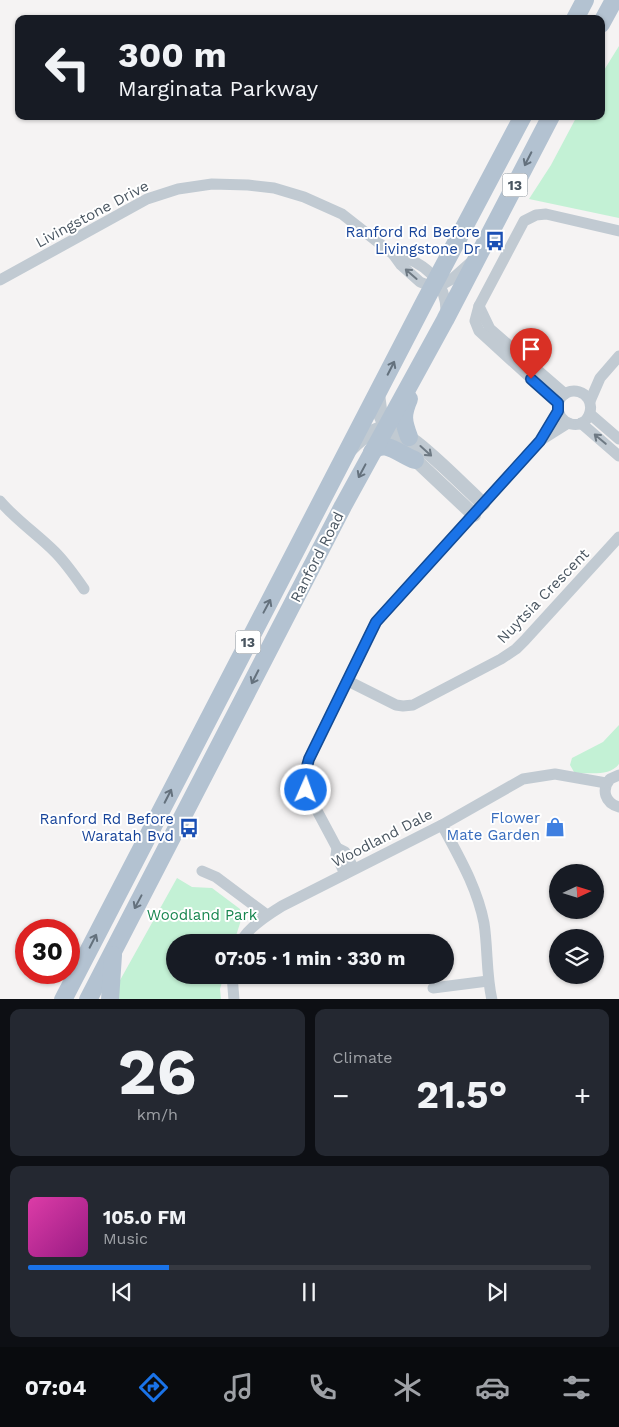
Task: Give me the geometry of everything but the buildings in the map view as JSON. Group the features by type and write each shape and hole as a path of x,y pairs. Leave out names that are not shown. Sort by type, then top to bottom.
{"main road":[{"path":"577,15 585,0"},
{"path":"605,17 614,0"},
{"name":"Ranford Road","path":"68,998 378,394 434,280 451,254 521,120"},
{"name":"Ranford Road","path":"88,999 372,452 445,320 549,120"},
{"path":"409,437 404,420 404,411 423,361"},
{"path":"372,452 375,448 381,446 390,447 415,460"},
{"path":"110,999 113,950"}],"street":[{"name":"Livingstone Drive","path":"0,280 146,199 178,189 212,184 274,188 304,197 342,214 393,254 401,265 420,282 434,280"},
{"path":"568,423 561,418 560,403 490,329 479,306 524,221 536,215 546,214 619,231"},
{"name":"Livingstone Drive","path":"393,254 408,258 434,280"},
{"path":"445,320 445,304 434,280 452,279 480,254"},
{"path":"581,423 590,414 590,402 600,378 619,356"},
{"path":"350,871 345,852 337,848 306,790 304,777 309,759 376,622 540,441 560,403 600,378"},
{"path":"578,391 583,393 590,402"},
{"path":"378,394 381,417 385,428 394,441 474,515"},
{"path":"590,414 619,438"},
{"path":"540,441 568,423 581,423 619,456"},
{"path":"347,454 363,438 385,428 392,428 409,437 483,504"},
{"path":"0,501 11,514 55,552 84,589"},
{"name":"Nuytsia Crescent","path":"348,681 396,705 413,705 502,659 516,650 619,537"},
{"name":"Woodland Dale","path":"246,934 267,915 282,906 442,825 523,779 555,774 606,783"},
{"path":"619,775 614,776 606,783 605,794 609,802 619,807 619,818"},
{"path":"442,825 475,890 484,924 488,981 492,999"},
{"path":"202,871 216,877 267,915"},
{"path":"433,988 488,981"},
{"path":"233,984 234,999"}],"green space":[{"path":"619,46 619,218 529,199 551,165 575,120 605,120 605,69"},
{"path":"619,725 619,764 606,772 574,772 570,765 572,758 603,742"},
{"name":"Woodland Park","path":"177,878 192,887 212,888 240,909 242,917 237,934 166,934 166,984 221,984 221,999 116,999 114,991"}],"place":[{"name":"Ranford Rd Before Livingstone Dr","path":"495,241"},
{"name":"Flower Mate Garden","path":"555,827"},
{"name":"Ranford Rd Before Waratah Bvd","path":"189,828"}],"route":[{"path":"306,790 304,777 309,759 376,622 540,441 558,411 558,403 531,379"}]}
